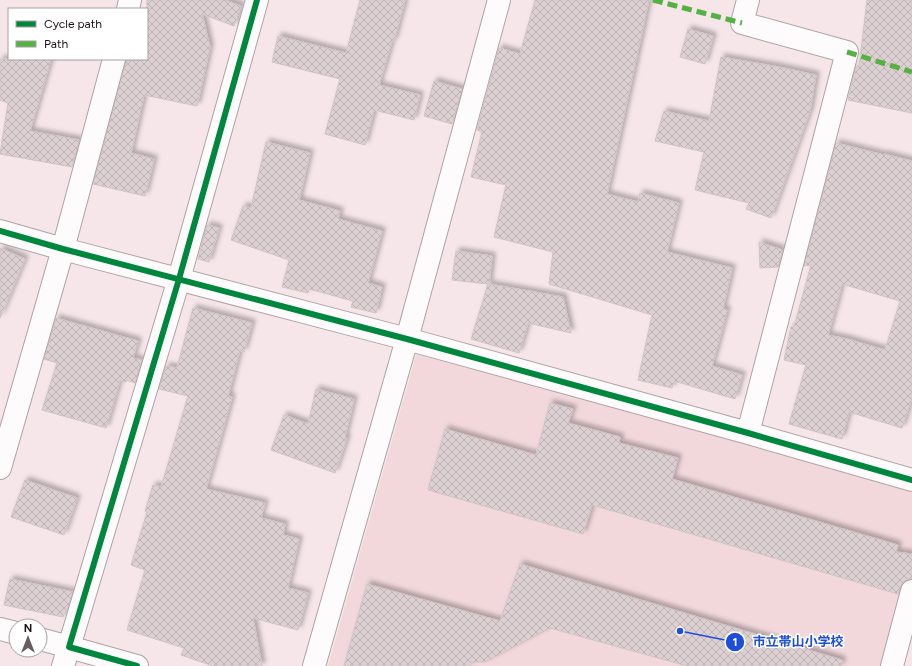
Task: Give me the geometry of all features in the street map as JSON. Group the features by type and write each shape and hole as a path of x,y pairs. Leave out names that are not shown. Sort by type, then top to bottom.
{"street":[{"path":"66,656 179,279 256,0"},
{"path":"314,666 407,339 499,0"},
{"path":"748,0 742,23 848,52 748,433"},
{"path":"0,468 63,249 114,60"},
{"path":"0,231 63,249 407,339 912,480"},
{"path":"892,666 912,591"},
{"path":"48,644 66,656 137,666"}],"shaded area":[{"path":"417,352 912,489 912,563 883,666 328,666"}],"building":[{"path":"147,0 225,0 241,6 234,26 202,14 210,47 197,106 144,95 131,153 154,159 145,196 93,184 126,61 148,60"},
{"path":"360,0 405,0 394,41 392,41 379,85 420,95 414,120 374,110 365,145 325,134 340,79 272,62 278,36 346,53"},
{"path":"535,0 649,0 607,194 638,202 640,193 679,203 667,252 732,268 723,309 727,310 712,366 742,375 735,399 674,381 672,388 638,380 652,315 549,284 553,252 494,237 506,185 471,177 482,132 477,130 499,48 520,54"},
{"path":"867,0 912,0 912,113 848,100 856,66 859,67"},
{"path":"688,29 713,36 705,64 680,57"},
{"path":"721,57 816,75 810,111 771,218 746,209 749,203 695,190 704,152 655,141 664,111 709,121"},
{"path":"0,59 51,60 30,131 79,140 72,167 0,154 8,103 0,100"},
{"path":"434,81 462,89 452,124 424,116"},
{"path":"266,142 310,153 299,200 340,211 338,219 382,231 368,283 382,287 376,313 351,307 353,301 309,289 308,293 282,287 289,260 231,240 243,206 251,208"},
{"path":"836,143 912,161 912,397 902,428 849,412 842,439 789,424 806,365 784,360 791,327 794,327 811,265 804,266","holes":["842,284 900,301 885,350 828,335"]},
{"path":"207,225 219,228 209,262 198,259"},
{"path":"759,242 783,250 778,267 760,268"},
{"path":"0,248 25,259 0,318"},
{"path":"456,251 492,256 489,284 563,297 571,333 528,323 519,353 471,339 488,284 452,280"},
{"path":"193,308 252,323 244,352 240,350 228,396 232,397 206,489 265,503 261,518 285,524 283,535 299,539 288,588 308,593 298,630 253,618 262,666 213,666 181,655 184,648 127,630 145,570 131,565 147,512 145,511 153,485 161,487 188,396 159,389 166,366 177,368"},
{"path":"56,318 138,341 133,358 142,360 135,383 120,380 106,428 42,410 57,363 44,359"},
{"path":"316,389 354,399 345,437 347,438 335,473 271,450 284,415 308,424"},
{"path":"550,403 573,409 568,423 620,437 619,443 678,458 672,479 898,545 896,552 912,554 912,579 908,579 903,582 898,594 592,505 583,534 428,490 445,429 536,455"},
{"path":"25,480 77,498 64,535 11,517"},
{"path":"520,564 842,660 841,666 687,666 550,628 485,662 471,662 470,666 344,666 367,584 500,621"},
{"path":"10,579 73,592 63,617 4,605"}],"marked path":[{"path":"653,0 742,23"},
{"path":"847,52 912,72"}],"cycle path":[{"path":"137,666 69,647 179,279 257,0"},
{"path":"0,231 63,249 407,339 912,480"}],"place":[{"name":"市立帯山小学校","path":"680,631"}]}
